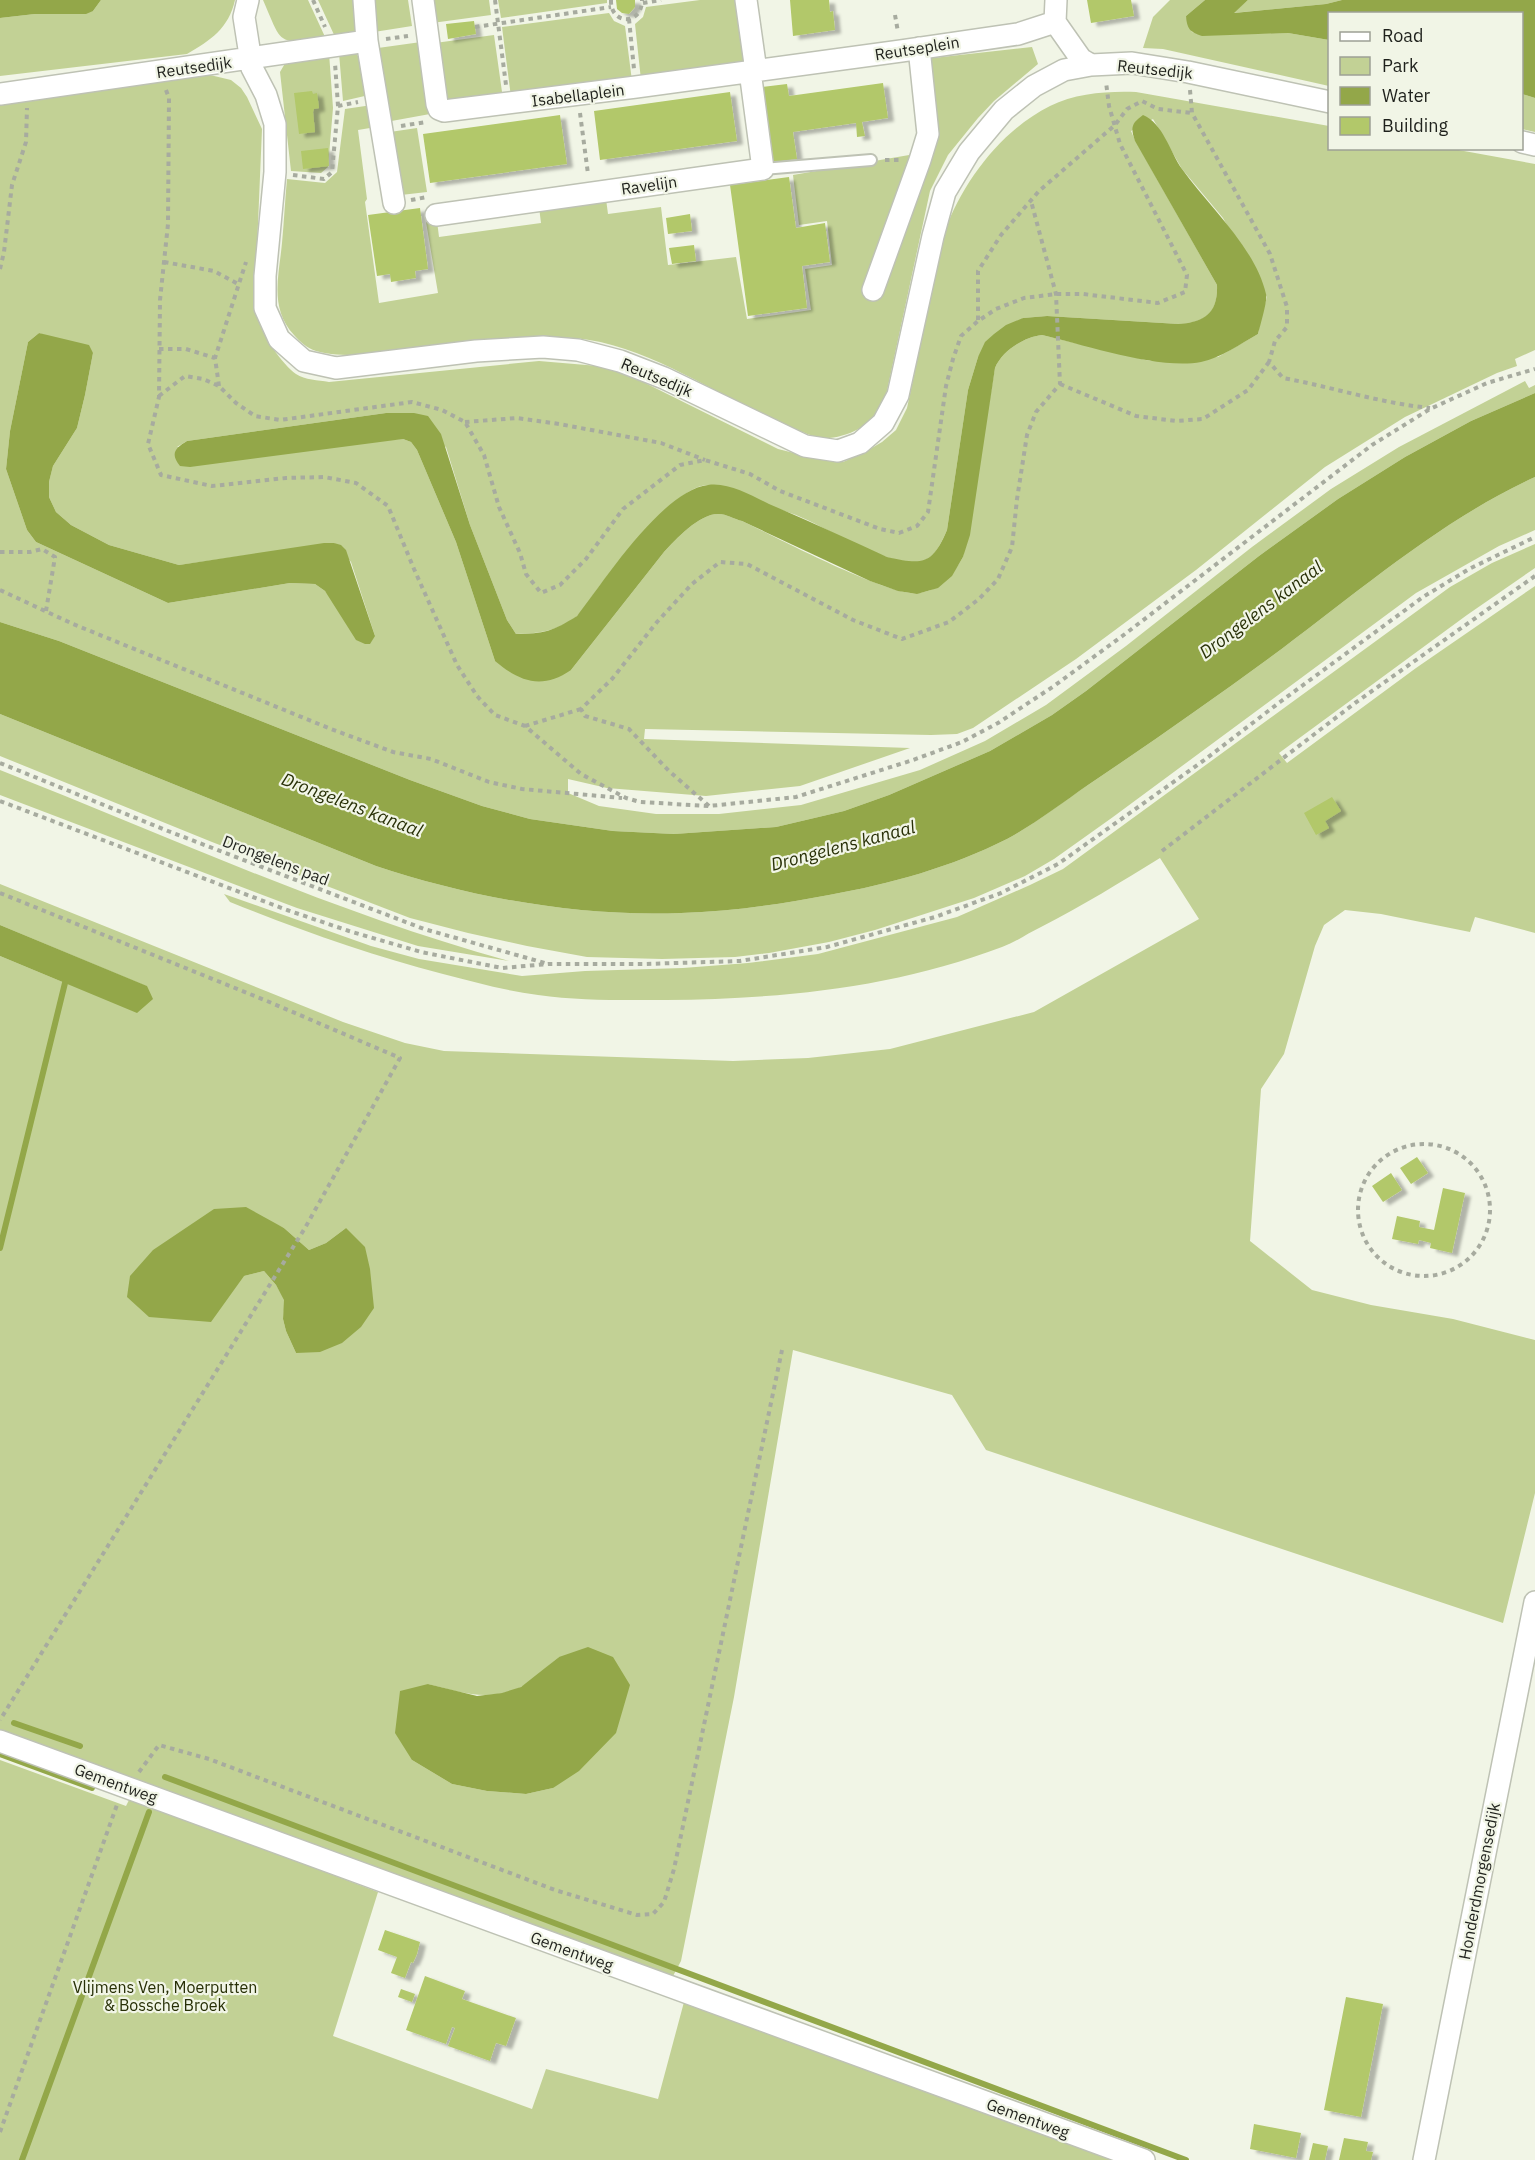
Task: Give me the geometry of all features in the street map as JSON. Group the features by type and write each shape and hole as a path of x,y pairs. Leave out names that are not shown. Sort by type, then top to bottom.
{"street":[{"path":"248,0 244,17 250,59 367,42"},
{"path":"364,0 367,42 394,203"},
{"path":"423,0 439,109"},
{"path":"746,0 763,169"},
{"path":"1056,0 1055,22 1081,59 1091,65"},
{"name":"Reutseplein","path":"753,71 1018,33 1055,22"},
{"path":"873,290 928,134 919,48"},
{"name":"Reutsedijk","path":"0,94 250,59 252,68 266,95 275,124 275,172 265,276 265,308 279,339 304,361 336,368 476,351 543,347 578,350 620,361 664,378 805,446 838,451 860,443 883,423 898,395 945,192 969,152 1004,110 1034,86 1064,70 1091,65 1132,63 1188,72 1328,102"},
{"name":"Isabellaplein","path":"439,109 444,111 509,104 753,71"},
{"name":"Ravelijn","path":"436,215 763,169"},
{"name":"Honderdmorgensedijk","path":"1424,2160 1535,1602"},
{"name":"Gementweg","path":"0,1741 1144,2160"}],"lane":[{"path":"763,169 871,160"}],"path":[{"path":"292,175 324,179 333,172 338,106 334,46 313,0"},
{"path":"495,0 509,104"},
{"path":"611,0 611,7 616,15 629,19 639,14 642,1 661,0"},
{"path":"476,27 611,7"},
{"path":"629,19 636,87"},
{"path":"367,42 427,34"},
{"path":"1091,65 1107,84 1115,125"},
{"path":"161,72 169,98 168,224 160,300 159,397 148,444 161,475 212,486 314,477 356,483 388,506 457,665 477,696 495,715 525,726 581,774 626,798"},
{"path":"0,269 12,185 26,142 27,90"},
{"path":"578,95 590,193"},
{"path":"978,321 978,271 1000,235 1039,191 1115,125 1127,110 1142,101 1158,109 1192,113 1259,230 1270,254 1287,307 1287,327 1275,341 1269,362 1248,390 1203,419 1176,421 1136,416 1060,384"},
{"path":"382,129 436,120 439,109"},
{"path":"871,160 920,160"},
{"path":"525,726 580,709 612,679 657,622 692,584 720,562 747,564 853,620 902,639 949,622 998,579 1012,547 1027,435 1035,412 1060,384 1056,294 1031,201"},
{"path":"219,386 215,358 243,266 250,257"},
{"path":"164,262 214,271 238,284"},
{"path":"159,349 186,349 215,358"},
{"path":"1269,362 1283,378 1401,405 1430,409"},
{"path":"0,590 84,629 331,729 393,752 431,759 489,782 522,789 626,798 640,802 709,806 796,797 962,742 998,723 1054,686 1125,634 1372,445 1430,409 1487,383 1535,369"},
{"path":"465,422 517,418 549,422 661,443 705,460"},
{"path":"0,801 287,910 421,952 502,968 549,964 740,961 827,947 935,917 1001,892 1058,864 1203,761 1423,597 1469,569 1535,537"},
{"path":"0,552 30,552 42,549 55,557 46,611"},
{"path":"1162,851 1356,703 1535,576"},
{"path":"580,709 585,716 629,729 669,771 709,806"},
{"name":"Drongelens pad","path":"0,763 424,929 549,964"},
{"path":"0,893 267,1000 400,1058 305,1228 0,1720"},
{"path":"1438,1145 1468,1161 1482,1179 1490,1208 1488,1223 1480,1245 1459,1267 1439,1275 1407,1274 1385,1263 1370,1247 1359,1221 1360,1203 1368,1175 1387,1155 1412,1146 1438,1145"},
{"path":"0,2132 119,1797 159,1745 209,1759 555,1890 637,1915 653,1914 664,1902 674,1869 782,1350"}],"green space":[{"path":"101,0 235,0 228,18 217,33 187,54 0,76 0,18 93,11"},
{"path":"263,0 308,0 326,39 289,41 283,38 274,26"},
{"path":"318,0 354,0 357,29 352,34 336,39"},
{"path":"371,0 408,0 412,26 374,32"},
{"path":"429,0 489,0 491,15 432,23"},
{"path":"498,0 607,0 607,3 501,18"},
{"path":"700,0 736,0 749,63 641,80 635,24 643,17 646,7"},
{"path":"1170,0 1205,0 1186,16 1192,32 1202,35 1288,33 1328,40 1328,86 1163,49 1143,48 1153,17"},
{"path":"1248,0 1342,0 1326,4 1233,13"},
{"path":"609,13 614,21 625,26 632,81 511,97 502,27"},
{"path":"494,35 503,99 444,107 435,43"},
{"path":"421,42 430,114 386,122 378,48"},
{"path":"1032,47 1038,64 994,101 978,118 948,155 930,191 884,405 873,419 849,433 832,438 811,435 748,407 652,359 602,342 575,338 541,338 357,355 336,354 316,351 304,344 286,325 281,314 278,303 278,279 287,179 325,183 337,172 345,109 372,105 376,127 358,130 379,303 438,293 426,222 437,221 439,237 541,223 539,207 606,199 608,214 661,207 668,265 736,257 747,319 811,310 805,269 832,265 827,221 799,225 793,175 915,154 924,59"},
{"path":"355,52 361,60 369,95 343,101 339,53"},
{"path":"329,53 333,108 328,167 321,173 291,171 280,72 287,60"},
{"path":"210,75 231,80 241,88 262,129 255,295 258,319 279,357 300,376 329,382 539,361 598,366 627,374 778,449 818,459 843,462 882,442 896,430 907,408 945,231 962,194 973,176 1000,143 1032,116 1050,106 1070,98 1092,94 1136,92 1328,126 1328,150 1458,150 1535,164 1535,350 1515,359 1517,366 1497,373 1405,417 1325,467 1196,570 1076,659 973,728 957,734 931,735 645,729 644,739 910,748 800,786 706,796 607,788 568,779 568,793 599,806 656,814 719,814 801,805 920,770 985,741 1046,705 1331,489 1399,447 1525,381 1529,388 1535,385 1535,393 1471,421 1405,457 1338,499 1259,556 1052,715 990,751 889,795 844,811 776,827 674,834 613,831 530,819 482,806 410,780 59,641 0,622 0,97 163,78","holes":["1153,119 1182,169 1223,218 1267,297 1258,334 1218,357 1150,361 1042,335 1014,346 995,368 963,557 945,581 927,591 905,592 884,586 742,521 722,514 712,515 696,522 664,552 571,670 495,661 456,542 417,450 411,442 403,439 177,447 187,441 386,413 446,447 470,525 507,620 516,634 547,631 562,626 576,617 649,526 682,496 697,488 710,485 796,515 874,552 906,562 919,562 929,558 937,550 947,530 968,390 978,357 1023,318 1047,316 1179,324 1203,318 1213,309 1217,285 1131,131","39,333 93,353 77,428 53,466 49,482 49,497 56,512 71,525 109,545 179,565 334,543 351,562 375,636 315,584 290,583 168,603 36,542 27,530 6,469 10,431 28,342"]},
{"path":"1523,94 1535,98 1535,132 1523,129"},
{"path":"417,128 427,192 401,195 390,132"},
{"path":"1535,477 1535,530 1499,546 1416,593 1054,859 1025,876 974,898 875,930 829,942 769,953 735,957 662,959 587,957 468,933 410,918 212,842 0,756 0,714 376,866 450,887 527,903 604,912 681,913 755,907 829,895 875,886 943,866 1007,839 1224,691 1430,538 1499,495"},
{"path":"1535,544 1535,568 1279,753 1287,763 1416,668 1535,586 1535,933 1475,917 1470,932 1381,914 1345,910 1324,925 1315,946 1284,1054 1261,1089 1250,1241 1312,1290 1371,1305 1453,1319 1535,1340 1535,1493 1503,1623 986,1450 952,1395 793,1350 734,1697 681,1961 673,1976 0,1732 0,956 65,983 146,986 0,925 0,884 343,1022 405,1043 444,1051 733,1061 808,1058 890,1049 1034,1012 1199,919 1160,858 1012,943 961,961 920,972 879,982 794,994 709,999 602,1000 554,997 514,991 416,967 282,922 230,902 224,894 371,946 419,959 522,976 585,971 683,968 818,954 957,917 1063,869 1450,587 1492,563","holes":["269,1221 284,1228 309,1250 326,1243 346,1228 296,1353 283,1319 285,1300 276,1285 264,1271 244,1276","559,1657 553,1788 526,1794 487,1791 452,1784 412,1760 428,1684 473,1694 507,1692 529,1682"]},
{"path":"0,770 315,897 444,942 509,961 418,946 297,908 0,795"},
{"name":"Vlijmens Ven, Moerputten & Bossche Broek","path":"0,1760 126,1806 130,1798 378,1892 333,2036 532,2109 546,2069 658,2099 684,2002 1114,2160 0,2160"}],"water":[{"path":"0,0 101,0 93,11 86,14 35,14 0,18"},
{"path":"1205,0 1248,0 1234,13 1326,4 1342,0 1535,0 1535,98 1523,94 1523,12 1328,12 1328,40 1288,33 1202,36 1190,29 1186,16"},
{"path":"1143,115 1156,124 1182,169 1230,228 1252,260 1266,294 1258,334 1216,357 1184,364 1144,360 1042,335 1014,346 995,368 970,535 963,557 952,576 938,588 917,594 898,591 870,581 742,521 722,514 712,515 696,522 664,552 571,670 550,680 532,681 513,674 495,661 456,542 417,450 411,442 403,439 190,467 180,466 175,458 175,452 179,446 187,441 386,413 414,413 428,416 441,434 470,525 507,620 516,634 548,631 577,616 618,560 654,519 672,503 691,491 708,485 740,490 887,557 909,561 925,560 942,542 947,530 968,390 978,357 985,342 994,334 1006,325 1023,318 1047,316 1179,324 1203,318 1213,309 1217,285 1135,141 1133,126 1136,120"},
{"path":"39,333 89,345 93,353 77,428 53,466 49,482 49,497 56,512 71,525 109,545 179,565 324,543 341,545 346,550 375,636 370,644 356,640 325,591 315,584 290,583 168,603 36,542 27,530 6,469 10,431 28,342"},
{"name":"Drongelens kanaal","path":"1535,393 1535,477 1499,495 1430,538 1224,691 1017,833 986,849 943,866 852,891 755,907 681,913 604,912 488,896 376,866 0,714 0,622 59,641 410,780 482,806 530,819 613,831 674,834 776,827 844,811 889,795 990,751 1052,715 1086,691 1259,556 1338,499 1405,457 1471,421"},
{"path":"0,925 147,986 153,999 137,1013 0,956"},
{"path":"246,1207 284,1228 309,1250 326,1243 346,1228 365,1247 374,1308 361,1327 342,1343 320,1352 296,1353 283,1319 284,1300 276,1285 264,1271 244,1276 211,1322 149,1317 127,1297 130,1276 153,1250 214,1209"},
{"path":"588,1647 613,1657 630,1685 616,1733 579,1771 553,1788 526,1794 487,1791 452,1784 412,1760 395,1733 400,1691 428,1684 477,1696 502,1693 521,1687 559,1657"}],"building":[{"path":"616,0 635,0 635,7 629,14 622,13 617,9"},
{"path":"790,0 829,0 835,30 793,36"},
{"path":"1087,0 1131,0 1134,16 1091,23"},
{"path":"474,21 476,34 448,39 446,24"},
{"path":"883,83 888,118 862,122 865,136 857,137 856,123 793,132 797,159 773,162 762,87 787,84 789,96"},
{"path":"312,91 313,94 317,93 319,108 314,109 313,112 315,132 299,134 294,93"},
{"path":"730,92 737,141 600,160 594,111"},
{"path":"560,115 567,164 430,183 423,134"},
{"path":"328,148 329,166 303,169 301,151"},
{"path":"789,177 796,228 825,223 830,262 802,266 807,308 748,316 730,185"},
{"path":"420,208 428,269 415,271 416,278 391,282 390,274 377,276 368,215"},
{"path":"690,214 692,231 668,234 666,218"},
{"path":"694,245 696,261 672,264 669,248"},
{"path":"1332,797 1341,811 1325,821 1329,828 1316,835 1304,813"},
{"path":"1417,1157 1428,1173 1411,1184 1400,1168"},
{"path":"1391,1173 1402,1190 1383,1202 1372,1186"},
{"path":"1443,1188 1465,1193 1452,1253 1430,1248 1431,1243 1419,1240 1418,1244 1392,1239 1397,1216 1420,1221 1419,1227 1434,1230"},
{"path":"385,1930 420,1942 417,1954 405,1978 391,1973 397,1957 378,1950"},
{"path":"425,1976 465,1991 462,1999 516,2018 506,2046 496,2043 490,2061 448,2046 455,2028 452,2027 446,2044 406,2030"},
{"path":"401,1989 415,1994 412,2002 398,1997"},
{"path":"1346,1997 1383,2004 1361,2117 1324,2110"},
{"path":"1254,2124 1301,2133 1296,2158 1250,2149"},
{"path":"1344,2138 1368,2142 1366,2151 1373,2152 1371,2160 1339,2160"},
{"path":"1313,2143 1328,2146 1325,2160 1309,2160"}],"waterway":[{"path":"0,1248 65,983"},
{"path":"14,1723 80,1746"},
{"path":"0,1754 92,1788"},
{"path":"165,1777 1186,2160"},
{"path":"22,2160 149,1812"}]}
